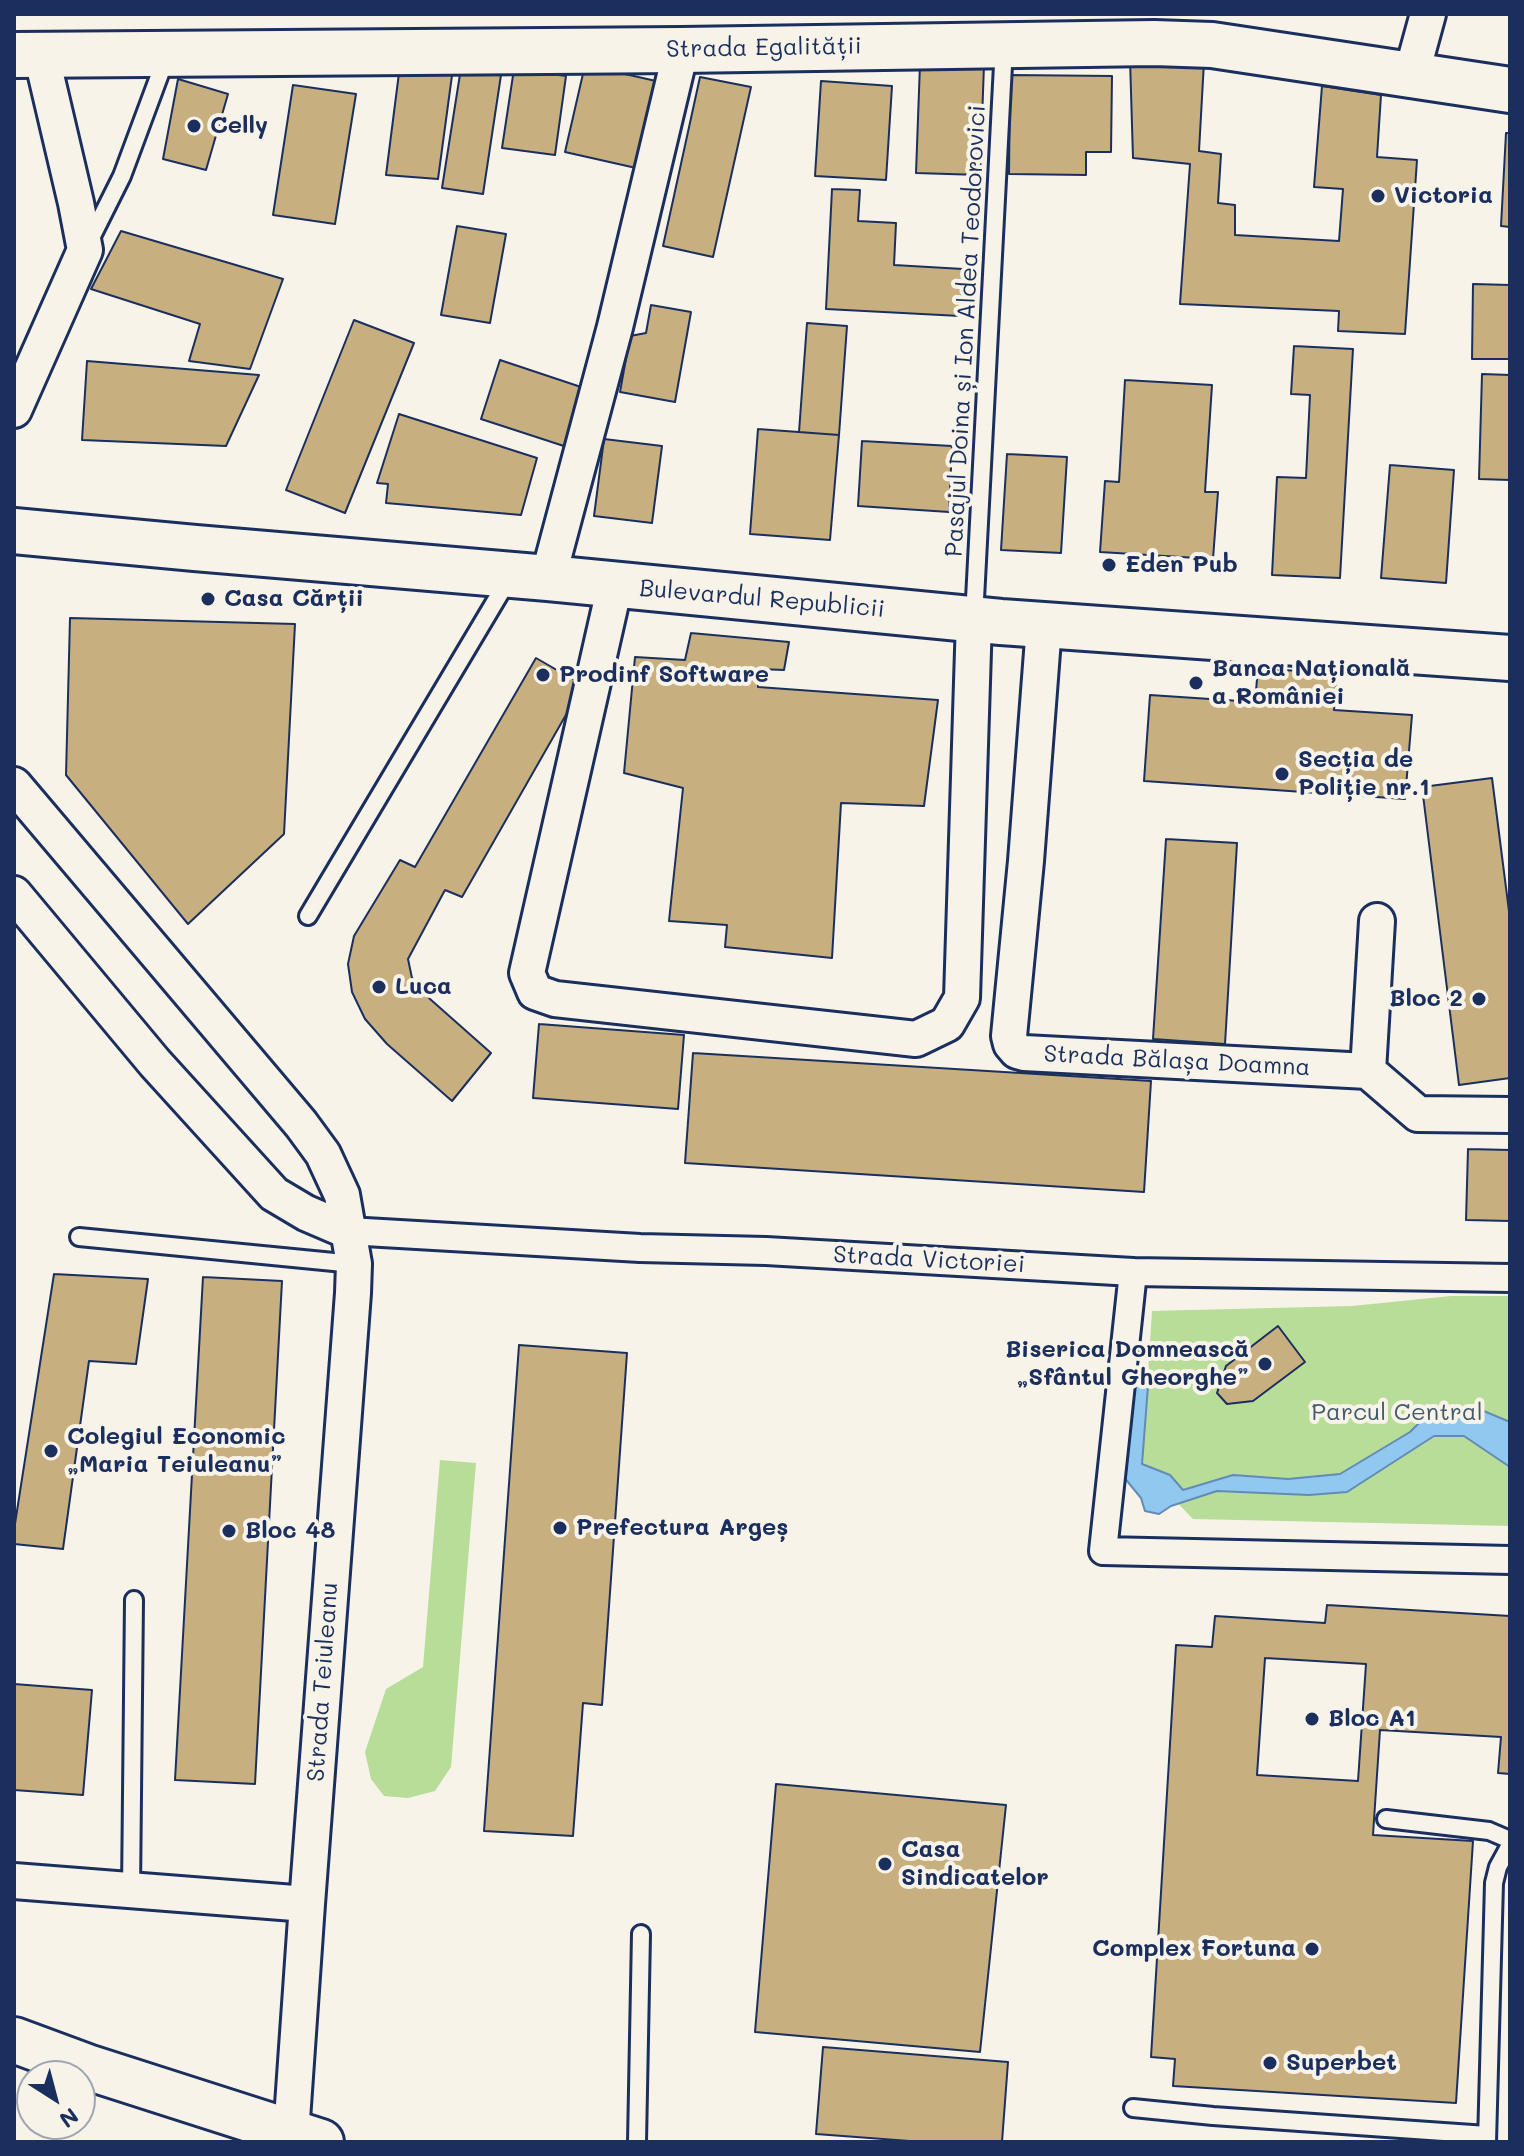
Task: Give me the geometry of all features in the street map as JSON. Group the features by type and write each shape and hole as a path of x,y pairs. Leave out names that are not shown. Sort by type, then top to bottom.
{"main road":[{"name":"Strada Egalității","path":"28,54 1154,43 1212,45 1510,90"},
{"name":"Bulevardul Republicii","path":"14,531 1044,626 1510,658"},
{"path":"14,2040 306,2138"}],"street":[{"path":"1411,76 1428,14"},
{"path":"529,577 615,327 681,50"},
{"path":"14,410 85,250 76,203 28,54"},
{"path":"615,585 527,973 535,992 555,999 916,1039 947,1024 962,998 974,619"},
{"name":"Strada Bălașa Doamna","path":"1044,626 1009,1036 1011,1044 1024,1053 1368,1071"},
{"name":"Strada Teiuleanu","path":"14,785 301,1124 323,1154 342,1195 351,1248 353,1293 307,1904 306,2138"},
{"path":"14,894 155,1063 274,1194 306,1213 351,1248"},
{"path":"1377,921 1368,1071 1418,1114 1510,1115"},
{"name":"Strada Victoriei","path":"351,1248 766,1251 1133,1272 1510,1278"},
{"path":"1133,1272 1103,1551 1510,1560"},
{"path":"14,1881 307,1904"}],"lane":[{"name":"Pasajul Doina și Ion Aldea Teodorovici","path":"974,619 1004,45"},
{"path":"85,250 122,176 168,54"},
{"path":"308,916 529,577"},
{"path":"79,1237 351,1248"},
{"path":"131,1891 134,1600"},
{"path":"1133,2108 1487,2139 1494,1883 1504,1867 1510,1842 1489,1831 1386,1819"},
{"path":"637,2142 641,1934"}],"green space":[{"name":"Parcul Central","path":"1451,1296 1510,1296 1510,1526 1193,1519 1142,1466 1152,1311 1352,1306"},
{"path":"440,1460 476,1463 451,1767 435,1791 408,1798 384,1796 371,1779 365,1752 386,1689 423,1667"}],"water":[{"path":"1133,1366 1149,1373 1142,1464 1170,1475 1183,1490 1233,1475 1288,1479 1340,1474 1410,1432 1428,1414 1479,1409 1510,1422 1510,1467 1464,1436 1434,1436 1347,1492 1309,1495 1217,1491 1171,1506 1159,1514 1145,1511 1141,1498 1123,1476"}],"building":[{"name":"Victoria","path":"1130,59 1204,62 1199,151 1221,154 1218,203 1235,205 1235,235 1339,241 1343,189 1314,187 1322,86 1381,95 1377,157 1417,160 1405,334 1338,331 1339,311 1180,304 1190,164 1133,158"},
{"path":"920,64 984,65 980,175 916,173"},
{"path":"400,65 453,68 438,179 386,175"},
{"path":"585,65 656,81 636,168 565,152"},
{"path":"461,68 501,75 483,194 442,188"},
{"path":"514,69 566,76 555,155 502,148"},
{"path":"1010,75 1112,76 1111,152 1086,152 1086,175 1009,174"},
{"path":"700,77 751,87 713,257 663,246"},
{"name":"Celly","path":"178,79 228,94 206,170 163,159"},
{"path":"821,81 892,86 886,180 815,176"},
{"path":"293,85 356,94 335,224 273,215"},
{"path":"1506,133 1510,133 1510,227 1501,226"},
{"path":"832,189 860,190 858,221 896,223 894,265 963,269 960,316 826,309"},
{"path":"457,226 506,234 490,323 441,315"},
{"path":"121,231 283,279 250,369 189,361 200,324 91,289"},
{"path":"1473,284 1510,285 1510,359 1472,359"},
{"path":"651,305 691,312 675,402 620,392 630,336 646,333"},
{"path":"354,320 414,343 345,513 286,490"},
{"path":"807,323 847,326 839,435 799,432"},
{"path":"1294,346 1353,349 1340,578 1272,575 1277,477 1306,478 1310,395 1291,394"},
{"path":"500,360 590,390 570,448 481,419"},
{"path":"87,361 259,375 226,446 82,440"},
{"path":"1482,374 1510,375 1510,480 1479,479"},
{"path":"1125,380 1212,385 1205,492 1218,492 1213,559 1100,552 1105,481 1119,482"},
{"path":"399,414 537,458 521,515 386,503 388,484 377,483"},
{"path":"758,429 839,435 830,540 750,534"},
{"path":"604,439 662,446 652,523 594,516"},
{"path":"862,441 952,446 949,512 858,506"},
{"path":"1007,454 1067,457 1061,553 1001,550"},
{"path":"1390,465 1454,470 1446,583 1381,578"},
{"path":"70,618 295,624 284,834 188,924 66,775"},
{"path":"691,633 789,642 784,670 758,669 758,687 938,700 924,806 841,803 832,958 725,947 727,925 669,921 683,788 624,773 635,657 685,660"},
{"path":"536,658 583,685 462,897 445,890 408,959 412,978 430,999 491,1053 452,1101 387,1044 365,1019 352,992 348,964 354,936 400,860 415,867"},
{"path":"1258,668 1337,674 1334,710 1412,715 1405,799 1144,781 1150,695 1255,702"},
{"name":"Bloc 2","path":"1492,778 1510,919 1510,1078 1459,1085 1422,787"},
{"path":"1166,839 1237,843 1225,1044 1153,1039"},
{"path":"539,1024 684,1035 678,1109 533,1098"},
{"path":"693,1053 1151,1081 1144,1192 685,1163"},
{"path":"1468,1149 1510,1150 1510,1221 1466,1220"},
{"name":"Colegiul Economic „Maria Teiuleanu”","path":"54,1274 148,1279 136,1364 89,1361 63,1549 14,1544"},
{"name":"Bloc 48","path":"203,1277 282,1281 255,1784 175,1780"},
{"name":"Biserica Domnească „Sfântul Gheorghe”","path":"1278,1326 1305,1362 1253,1401 1227,1404 1217,1393 1226,1366"},
{"name":"Prefectura Argeș","path":"519,1345 627,1353 602,1705 583,1703 573,1836 484,1831"},
{"name":"Complex Fortuna","path":"1327,1605 1510,1616 1510,1774 1498,1773 1501,1737 1380,1730 1373,1835 1473,1841 1456,2103 1173,2086 1175,2059 1151,2057 1176,1645 1212,1647 1215,1616 1325,1623"},
{"name":"Bloc A1","path":"1265,1658 1366,1664 1358,1781 1257,1775"},
{"path":"14,1684 92,1690 83,1795 14,1790"},
{"name":"Casa Sindicatelor","path":"776,1784 1006,1805 980,2052 755,2032"},
{"path":"823,2047 1008,2062 1002,2142 923,2142 816,2134"}],"place":[{"name":"Celly","path":"194,126"},
{"name":"Victoria","path":"1378,196"},
{"name":"Eden Pub","path":"1109,565"},
{"name":"Casa Cărții","path":"208,599"},
{"name":"Prodinf Software","path":"543,675"},
{"name":"Banca Națională a României","path":"1196,683"},
{"name":"Secția de Poliție nr.1","path":"1282,774"},
{"name":"Luca","path":"379,987"},
{"name":"Bloc 2","path":"1479,999"},
{"name":"Biserica Domnească „Sfântul Gheorghe”","path":"1265,1364"},
{"name":"Colegiul Economic „Maria Teiuleanu”","path":"51,1451"},
{"name":"Prefectura Argeș","path":"560,1528"},
{"name":"Bloc 48","path":"229,1531"},
{"name":"Bloc A1","path":"1312,1719"},
{"name":"Casa Sindicatelor","path":"885,1864"},
{"name":"Complex Fortuna","path":"1312,1949"},
{"name":"Superbet","path":"1270,2063"}]}
